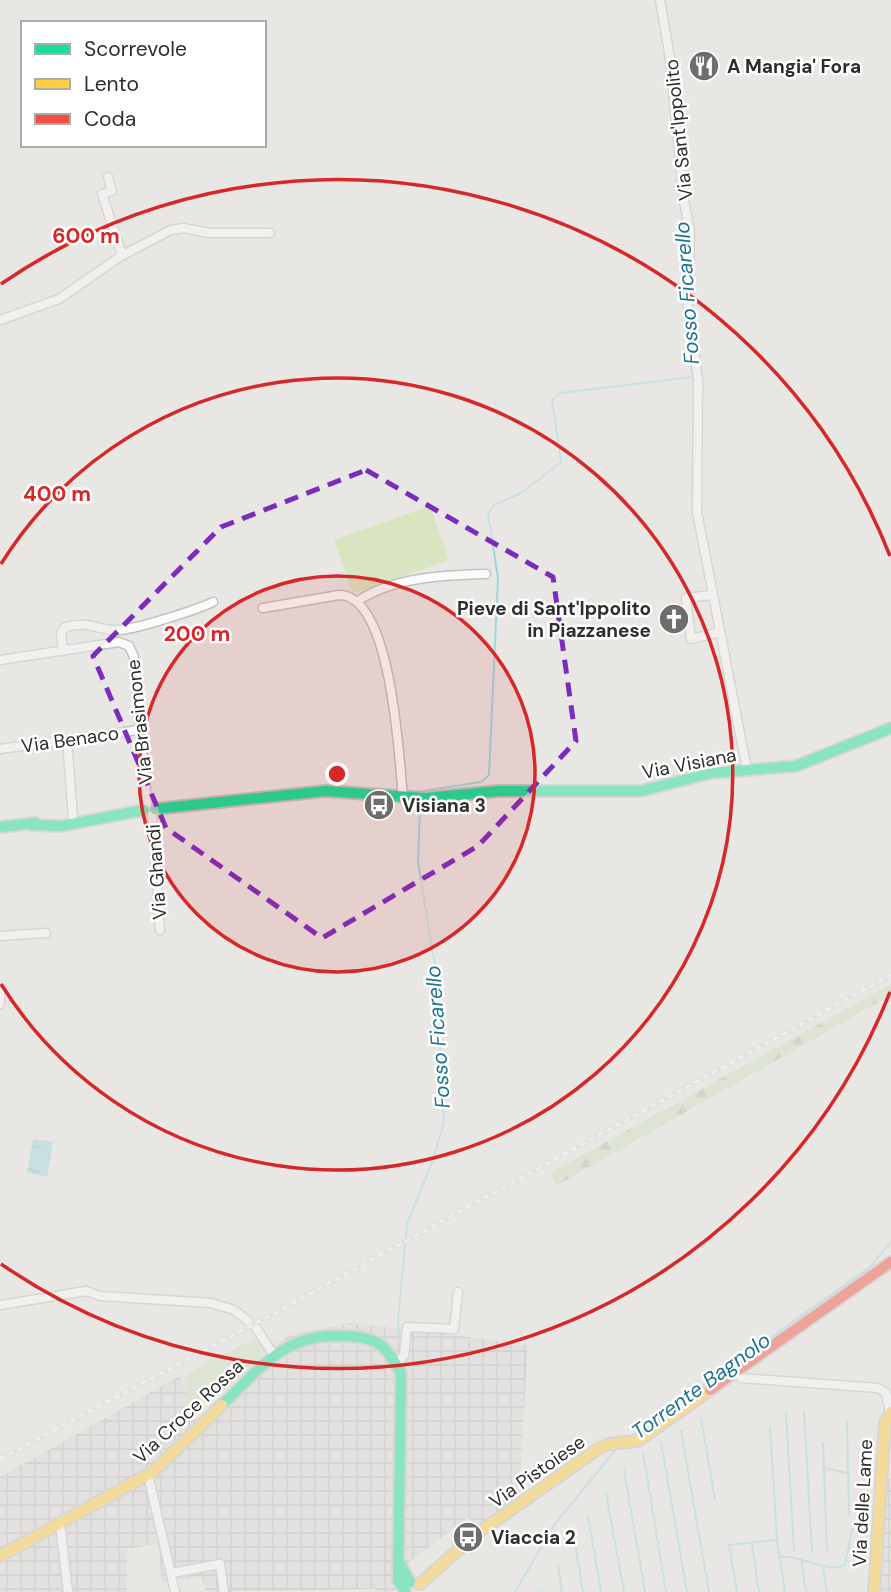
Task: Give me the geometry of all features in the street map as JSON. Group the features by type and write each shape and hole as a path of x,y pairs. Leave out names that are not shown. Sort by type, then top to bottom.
{"street":[{"name":"Via Sant'Ippolito","path":"660,0 671,64 683,195 690,232 688,306 698,380 697,512 720,632"},
{"path":"108,177 112,191 102,194 122,256"},
{"path":"0,320 59,299 122,256 171,230 184,228 209,233 271,233"},
{"path":"262,608 339,595 358,601 373,593 433,576 486,574"},
{"path":"711,595 686,598 691,639 720,632 747,770"},
{"path":"358,601 390,674 403,798"},
{"path":"63,651 61,634 65,626 90,623 122,629 194,611 213,602"},
{"name":"Via Brasimone","path":"0,660 119,642 129,646 134,657 139,730 149,809"},
{"name":"Via Visiana","path":"0,827 325,791 403,798 499,791 641,791 711,773 796,766 891,728"},
{"name":"Via Benaco","path":"0,749 139,730"},
{"path":"67,739 77,819"},
{"name":"Via Ghandi","path":"149,809 160,930"},
{"path":"0,936 46,933"},
{"path":"0,991 1,1004"},
{"name":"Via Pistoiese","path":"414,1589 475,1535 609,1444 626,1444 649,1433 891,1262"},
{"path":"0,1306 86,1292 100,1296 211,1303 234,1310 248,1321"},
{"path":"414,1589 398,1584 402,1380 398,1363 404,1355 407,1327 454,1329 458,1292"},
{"path":"256,1328 274,1355"},
{"name":"Via Croce Rossa","path":"0,1556 148,1475 286,1345 306,1338 351,1335 377,1341 398,1363"},
{"name":"Via delle Lame","path":"741,1378 877,1388 888,1394 889,1414 874,1592"},
{"path":"148,1475 176,1592"},
{"path":"60,1523 68,1592"},
{"path":"172,1573 220,1564 224,1592"}],"highlighted area":[{"path":"366,470 553,577 576,741 478,846 322,938 166,828 93,656 221,527"}],"shaded area":[{"path":"350,1323 528,1344 519,1495 475,1528 468,1517 394,1574 396,1589 393,1592 377,1592 375,1589 206,1592 202,1577 162,1582 158,1544 127,1549 127,1592 0,1592 0,1477 180,1376 196,1419 279,1342 292,1334"},
{"path":"878,1478 891,1479 891,1592 869,1592"}],"green space":[{"path":"430,506 449,560 353,594 334,540"},
{"path":"891,984 891,995 556,1186 550,1173"},
{"path":"259,1337 268,1349 225,1391 218,1385 188,1412 184,1378 215,1358"}],"water":[{"path":"33,1139 53,1142 47,1177 27,1173"}],"waterway":[{"name":"Fosso Ficarello","path":"664,49 686,256"},
{"name":"Fosso Ficarello","path":"422,791 481,782 489,775 498,578 488,514 494,505 521,493 561,462 552,400 560,393 693,377 685,329 685,286"},
{"name":"Fosso Ficarello","path":"400,1346 398,1321 407,1224 433,1160 444,1122 436,972 418,862 420,807"},
{"name":"Torrente Bagnolo","path":"629,1437 870,1267 891,1242"},
{"path":"804,1412 812,1552"},
{"path":"786,1413 794,1550"},
{"path":"701,1418 715,1500"},
{"path":"847,1422 849,1515"},
{"path":"770,1427 777,1540 785,1592"},
{"path":"681,1431 709,1592"},
{"path":"661,1442 687,1592"},
{"path":"823,1443 827,1551"},
{"name":"Torrente Bagnolo","path":"515,1592 554,1525 617,1448"},
{"path":"643,1453 666,1592"},
{"path":"825,1468 847,1473"},
{"path":"624,1470 645,1592"},
{"path":"606,1493 624,1592"},
{"path":"779,1557 796,1558 822,1566 845,1565 853,1526 871,1503"},
{"path":"588,1516 601,1592"},
{"path":"574,1536 583,1592"},
{"path":"737,1592 729,1545 777,1540"},
{"path":"752,1545 759,1592"},
{"path":"801,1558 806,1592"},
{"path":"558,1565 562,1592"},
{"path":"823,1566 827,1592"}],"railway":[{"path":"0,1459 271,1315 891,975"}],"traffic: fast":[{"path":"155,809 325,791 425,798 499,791 641,791 711,773 796,766 891,728"},
{"path":"32,825 61,826 144,810"},
{"path":"0,827 35,823"},
{"path":"222,1405 262,1366 289,1347 305,1340 355,1337 372,1340 384,1348 401,1373 398,1581 405,1590"},
{"path":"400,1563 410,1582"}],"traffic: slow":[{"path":"420,1584 475,1535 598,1449 609,1444 638,1441 710,1390"},
{"path":"0,1556 153,1472 222,1405"},
{"path":"874,1592 885,1423 891,1412"}],"traffic: jam":[{"path":"710,1390 891,1262"}],"place":[{"name":"A Mangia' Fora","path":"704,66"},
{"name":"Pieve di Sant'Ippolito in Piazzanese","path":"674,619"},
{"name":"Visiana 3","path":"379,805"},
{"name":"Viaccia 2","path":"468,1537"}]}
